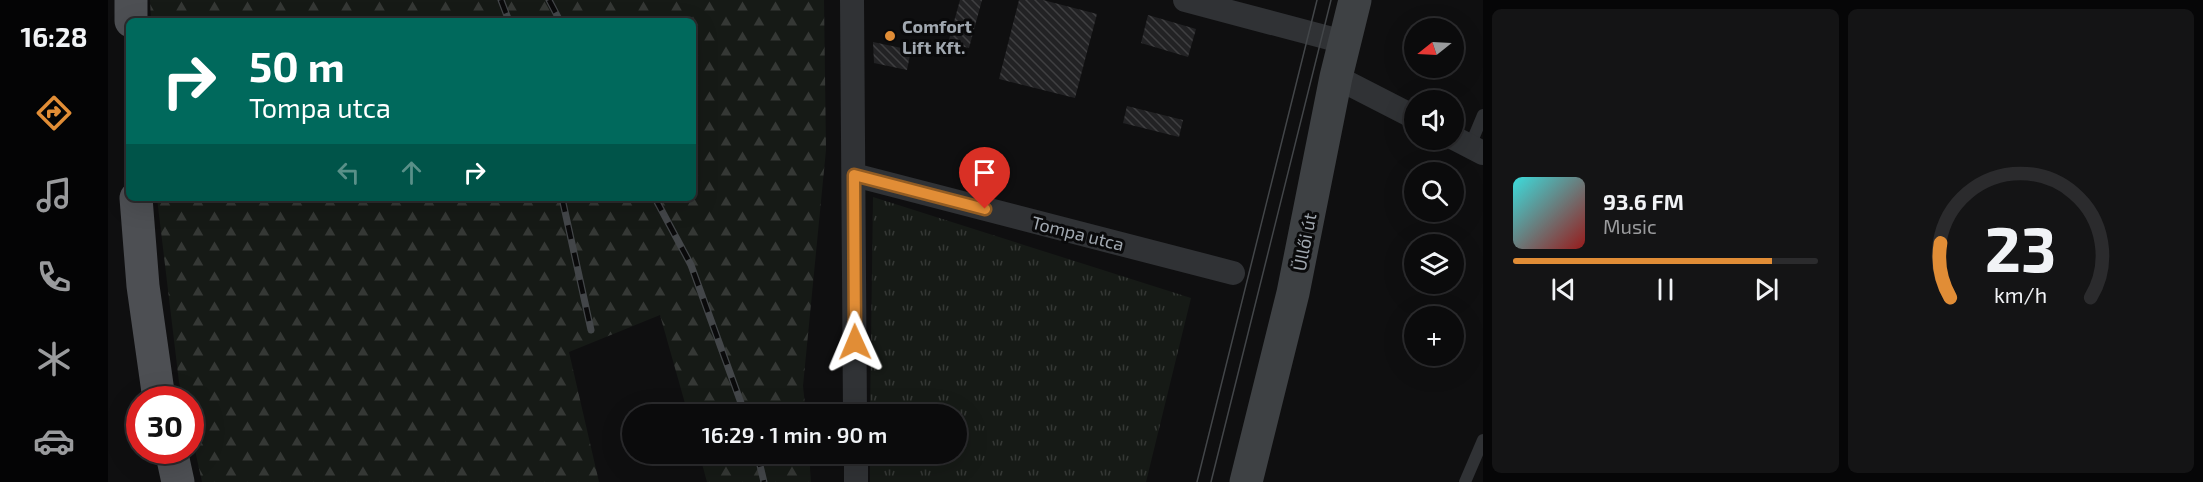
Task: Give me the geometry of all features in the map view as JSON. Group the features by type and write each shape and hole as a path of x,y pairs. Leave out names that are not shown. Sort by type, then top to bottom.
{"main road":[{"path":"131,0 132,18"},
{"name":"Üllői út","path":"1246,482 1293,293 1336,77 1355,0"},
{"path":"135,201 143,286 157,386"},
{"path":"174,464 178,482"}],"street":[{"path":"852,0 855,404"},
{"path":"1185,0 1344,42"},
{"path":"1336,77 1404,112"},
{"name":"Tompa utca","path":"854,175 1233,273"},
{"path":"856,464 856,482"}],"lane":[{"path":"1469,145 1483,115"},
{"path":"1465,482 1483,440"}],"green space":[{"path":"150,0 824,0 826,150 803,386 805,404 685,404 660,315 569,352 599,482 202,482 198,464 204,464 204,386 180,386 157,201 696,201 696,18 151,18"},
{"path":"873,197 1191,298 1146,482 870,482 870,464 967,464 967,404 870,404"},
{"path":"702,464 810,464 811,482 707,482"}],"building":[{"path":"960,0 982,0 969,48 948,43"},
{"path":"1019,0 1043,0 1097,14 1075,98 999,79"},
{"path":"1148,15 1196,29 1188,57 1141,43"},
{"path":"873,42 911,50 907,70 874,63"},
{"path":"1127,106 1183,120 1179,137 1123,123"}],"tram line":[{"path":"1197,482 1317,0"},
{"path":"1211,482 1331,0"}],"railway":[{"path":"501,0 508,18"},
{"path":"549,0 558,18"},
{"path":"563,201 591,330"},
{"path":"657,201 691,265 741,404"},
{"path":"760,464 764,482"}],"place":[{"name":"Comfort Lift Kft.","path":"890,36"}],"route":[{"path":"855,342 854,175 985,209"}]}
